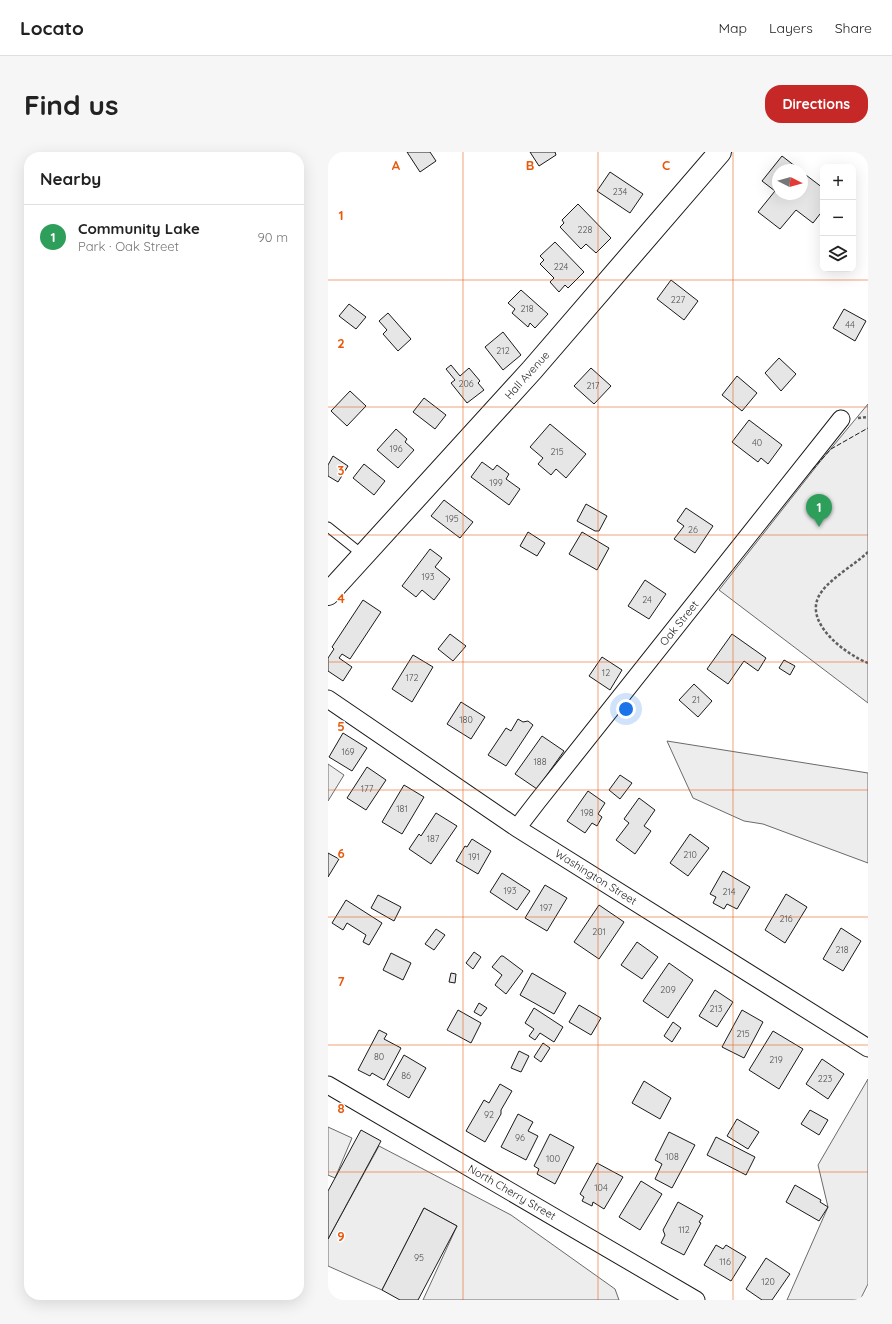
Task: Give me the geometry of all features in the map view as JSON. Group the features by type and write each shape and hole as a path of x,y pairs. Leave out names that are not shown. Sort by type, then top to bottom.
{"main road":[{"name":"Hall Avenue","path":"328,594 532,370 720,152"}],"street":[{"name":"Oak Street","path":"517,828 541,795 841,419"},
{"name":"Washington Street","path":"328,699 517,828 868,1048"},
{"name":"North Cherry Street","path":"328,1085 696,1300"}],"lane":[{"path":"328,528 363,555"}],"path":[{"path":"868,552 825,588 818,598 816,606 818,619 825,632 853,656 868,663"}],"shaded area":[{"path":"868,404 868,703 719,590 819,463"},
{"path":"667,741 868,773 868,863 763,824 744,821 693,798"},
{"path":"328,764 344,775 328,801"},
{"path":"868,1079 868,1284 860,1300 787,1300 828,1207 818,1165"},
{"path":"328,1127 352,1138 335,1178 328,1175"},
{"path":"379,1146 511,1215 615,1289 619,1300 423,1300 457,1226 424,1208 382,1290 328,1266 328,1239"}],"building":[{"path":"407,152 430,152 436,161 420,172"},
{"path":"530,152 555,152 556,155 539,166"},
{"path":"782,156 792,164 776,164"},
{"path":"772,168 772,189 762,181"},
{"path":"610,172 643,194 630,213 597,191"},
{"path":"808,177 820,186 820,214 813,223 796,210 780,229 758,212 772,195 772,200 808,200"},
{"path":"578,204 611,238 596,253 586,244 581,249 560,227 564,223 562,220"},
{"path":"555,242 584,272 568,288 565,285 559,292 550,282 554,278 540,264 544,260 540,256"},
{"path":"671,280 698,301 684,320 657,299"},
{"path":"521,290 548,314 535,328 530,323 528,327 512,313 515,309 508,303"},
{"path":"349,304 366,317 356,329 339,316"},
{"path":"844,309 866,321 855,341 833,328"},
{"path":"388,313 411,339 398,351 383,334 387,330 379,321"},
{"path":"503,332 521,355 503,370 485,347"},
{"path":"779,358 796,374 781,391 765,373"},
{"path":"451,365 460,376 469,368 480,381 478,383 484,390 467,403 451,383 455,380 446,369"},
{"path":"591,368 611,386 594,404 574,386"},
{"path":"737,376 757,393 742,411 722,395"},
{"path":"350,391 366,406 347,426 331,411"},
{"path":"424,398 446,415 435,429 413,412"},
{"path":"749,420 782,445 768,464 761,458 758,462 732,442"},
{"path":"550,424 586,454 566,478 556,469 551,475 538,464 543,458 530,447"},
{"path":"396,429 407,439 405,442 414,450 398,468 377,450"},
{"path":"333,456 348,466 338,482 328,476 328,465"},
{"path":"482,462 493,470 497,465 509,474 506,479 520,489 509,505 471,477"},
{"path":"364,464 385,481 374,495 353,478"},
{"path":"444,500 473,522 460,538 431,516"},
{"path":"586,504 607,516 599,531 595,531 577,521"},
{"path":"686,508 713,526 695,553 674,539 684,526 677,521"},
{"path":"528,532 545,543 537,556 520,546"},
{"path":"582,532 609,548 597,570 569,554"},
{"path":"430,549 442,558 435,567 450,579 434,600 422,590 416,597 402,586"},
{"path":"645,580 666,594 649,619 628,606"},
{"path":"363,600 381,612 350,659 342,654 339,658 352,667 343,681 328,671 328,658 334,649 332,647"},
{"path":"450,634 466,646 453,661 438,649"},
{"path":"732,634 766,658 758,671 744,661 728,684 707,669"},
{"path":"413,655 433,667 412,702 392,689"},
{"path":"602,657 622,670 610,690 589,676"},
{"path":"784,660 795,666 790,675 779,668"},
{"path":"694,684 712,701 698,717 679,700"},
{"path":"461,702 485,717 471,739 447,724"},
{"path":"518,719 523,722 528,721 533,725 506,766 488,755 506,728 511,731"},
{"path":"343,733 367,748 352,771 329,757"},
{"path":"542,736 564,751 537,789 515,774"},
{"path":"367,767 386,780 366,810 347,798"},
{"path":"620,775 632,783 620,799 609,790"},
{"path":"404,785 424,797 402,834 382,822"},
{"path":"588,791 605,803 598,814 602,817 597,826 592,823 585,833 567,821"},
{"path":"639,798 655,810 644,826 651,831 635,854 616,840 629,823 624,819"},
{"path":"436,813 457,826 431,864 409,849 419,834 421,836"},
{"path":"690,834 709,848 688,876 670,863"},
{"path":"472,839 491,851 478,874 456,861 465,846 467,847"},
{"path":"328,853 339,859 328,877"},
{"path":"723,871 750,887 737,909 727,904 724,909 713,903 716,897 710,894"},
{"path":"502,873 530,891 517,910 490,892"},
{"path":"545,885 567,898 547,931 525,918"},
{"path":"786,894 807,907 785,943 765,930"},
{"path":"378,895 401,907 394,921 371,908"},
{"path":"346,900 382,923 369,945 363,942 366,935 347,923 343,930 332,923"},
{"path":"599,905 624,922 599,959 574,942"},
{"path":"841,928 861,941 843,971 823,959"},
{"path":"436,929 445,935 434,950 425,944"},
{"path":"637,942 658,957 642,979 621,965"},
{"path":"474,952 481,957 473,969 466,963"},
{"path":"391,953 411,963 403,980 383,970"},
{"path":"501,956 523,971 506,994 495,985 502,975 492,967"},
{"path":"669,963 693,980 668,1018 643,1001"},
{"path":"451,973 456,974 455,983 449,982"},
{"path":"532,973 566,993 554,1014 520,995"},
{"path":"715,990 733,1002 717,1027 699,1016"},
{"path":"479,1003 487,1008 481,1016 474,1012"},
{"path":"579,1005 601,1018 591,1035 569,1022"},
{"path":"534,1008 563,1027 554,1042 540,1033 535,1040 529,1036 534,1029 525,1023"},
{"path":"458,1010 481,1023 471,1043 447,1030"},
{"path":"742,1010 763,1022 744,1058 722,1047"},
{"path":"673,1022 681,1028 672,1042 664,1036"},
{"path":"379,1030 387,1034 384,1039 401,1048 384,1080 372,1073 370,1076 358,1070"},
{"path":"773,1031 803,1049 779,1089 749,1070"},
{"path":"543,1043 550,1048 541,1062 534,1057"},
{"path":"519,1051 529,1056 521,1072 511,1068"},
{"path":"404,1055 426,1068 409,1098 387,1085"},
{"path":"822,1059 844,1074 828,1099 806,1084"},
{"path":"644,1081 671,1098 660,1119 632,1103"},
{"path":"500,1084 512,1091 485,1142 466,1131 484,1100 489,1103"},
{"path":"810,1110 828,1120 819,1135 801,1124"},
{"path":"518,1114 533,1122 528,1131 538,1136 526,1160 501,1147"},
{"path":"737,1119 759,1132 748,1149 727,1136"},
{"path":"361,1130 381,1141 328,1239 328,1191"},
{"path":"669,1132 695,1145 672,1188 655,1179 662,1164 655,1160"},
{"path":"550,1134 574,1147 555,1184 537,1174 539,1169 534,1166"},
{"path":"716,1137 755,1157 746,1175 707,1155"},
{"path":"597,1163 623,1177 604,1209 593,1202 592,1206 582,1201 584,1197 580,1194"},
{"path":"641,1181 662,1194 640,1230 619,1217"},
{"path":"795,1185 821,1200 820,1202 828,1207 819,1221 786,1202"},
{"path":"678,1202 703,1216 699,1222 701,1223 684,1255 661,1243 665,1235 663,1230"},
{"path":"424,1208 457,1226 418,1300 400,1300 382,1290"},
{"path":"716,1245 723,1249 726,1245 746,1257 731,1281 704,1265"},
{"path":"766,1258 790,1274 772,1300 762,1300 746,1289"}],"fence":[{"path":"812,470 831,449 868,428"}],"place":[{"name":"Community Lake","path":"819,527"}]}
